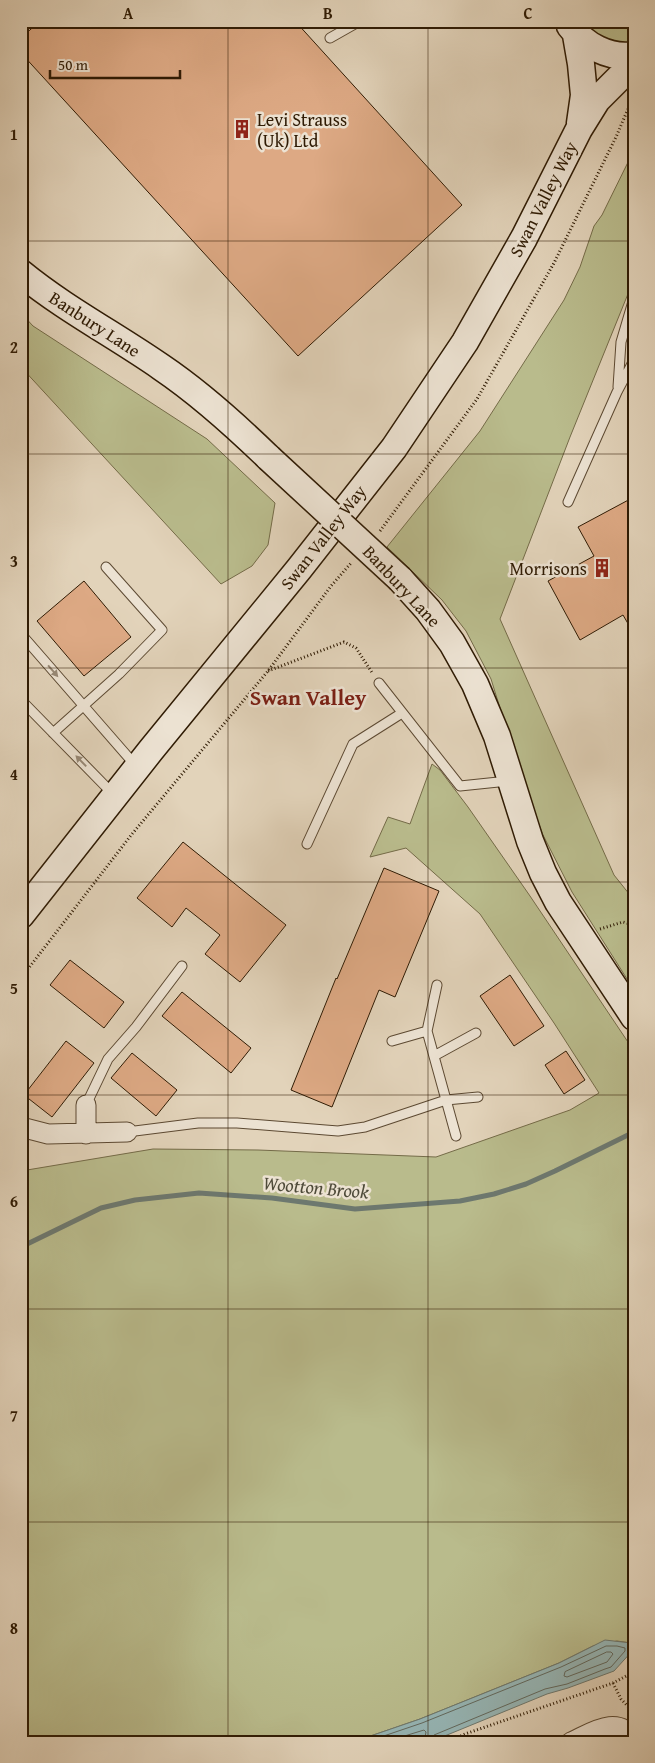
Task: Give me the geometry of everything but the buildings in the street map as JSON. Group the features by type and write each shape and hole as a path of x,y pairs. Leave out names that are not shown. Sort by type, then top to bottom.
{"street":[{"path":"571,28 591,46 609,54 634,55"},
{"name":"Swan Valley Way","path":"571,28 581,64 584,95 579,129"},
{"name":"Swan Valley Way","path":"21,915 137,767 299,569 394,448 465,342 524,238 579,129 597,100 634,64"},
{"name":"Banbury Lane","path":"21,273 59,302 160,366 196,392 400,579 428,610 448,636 475,684 496,736 530,841 543,873 558,902 634,1017"},
{"path":"86,1105 86,1134"},
{"path":"21,1127 48,1134 127,1132"},
{"path":"571,1742 600,1729 616,1726 631,1727"}],"lane":[{"path":"330,38 360,21"},
{"path":"617,392 621,342 634,298"},
{"path":"568,502 617,392 634,360"},
{"path":"53,733 119,674 162,630 106,567"},
{"path":"21,634 137,767"},
{"path":"379,683 460,786 510,781"},
{"path":"21,700 114,796"},
{"path":"307,844 353,744 402,713"},
{"path":"86,1105 108,1059 136,1027 182,966"},
{"path":"437,985 427,1032 456,1136"},
{"path":"392,1041 427,1032"},
{"path":"434,1056 476,1033"},
{"path":"127,1132 198,1123 237,1123 338,1131 365,1128 446,1100 478,1097"}],"path":[{"path":"268,671 344,642 356,648 379,683"},
{"path":"581,937 588,932 623,922 634,924"},
{"path":"448,1742 465,1734 613,1683 634,1672"},
{"path":"613,1683 621,1698 631,1727"}],"green space":[{"path":"580,21 634,21 634,44 617,43 604,39"},
{"path":"634,150 634,279 570,437 500,619 614,875 634,900 634,990 572,892 543,835 522,779 491,679 466,631 442,600 387,547 480,431 564,300 580,267 594,226 602,215"},
{"path":"21,313 33,326 207,439 275,503 268,545 252,566 221,584 21,367"},
{"path":"432,764 440,770 468,807 634,1051 634,1641 631,1643 617,1641 593,1646 559,1663 420,1719 353,1742 21,1742 21,1171 153,1149 258,1150 436,1157 570,1110 599,1093 480,914 406,848 370,857 388,817 410,824"}],"water":[{"path":"605,1640 631,1643 634,1641 634,1649 614,1671 547,1694 430,1742 353,1742 420,1719 559,1663"}],"waterway":[{"name":"Wootton Brook","path":"21,1247 101,1208 135,1200 199,1193 272,1198 355,1209 460,1201 494,1194 526,1184 634,1132"}],"place":[{"name":"Levi Strauss (Uk) Ltd","path":"242,129"},
{"name":"Morrisons","path":"602,568"}],"district":[{"name":"Swan Valley","path":"308,697"}]}
